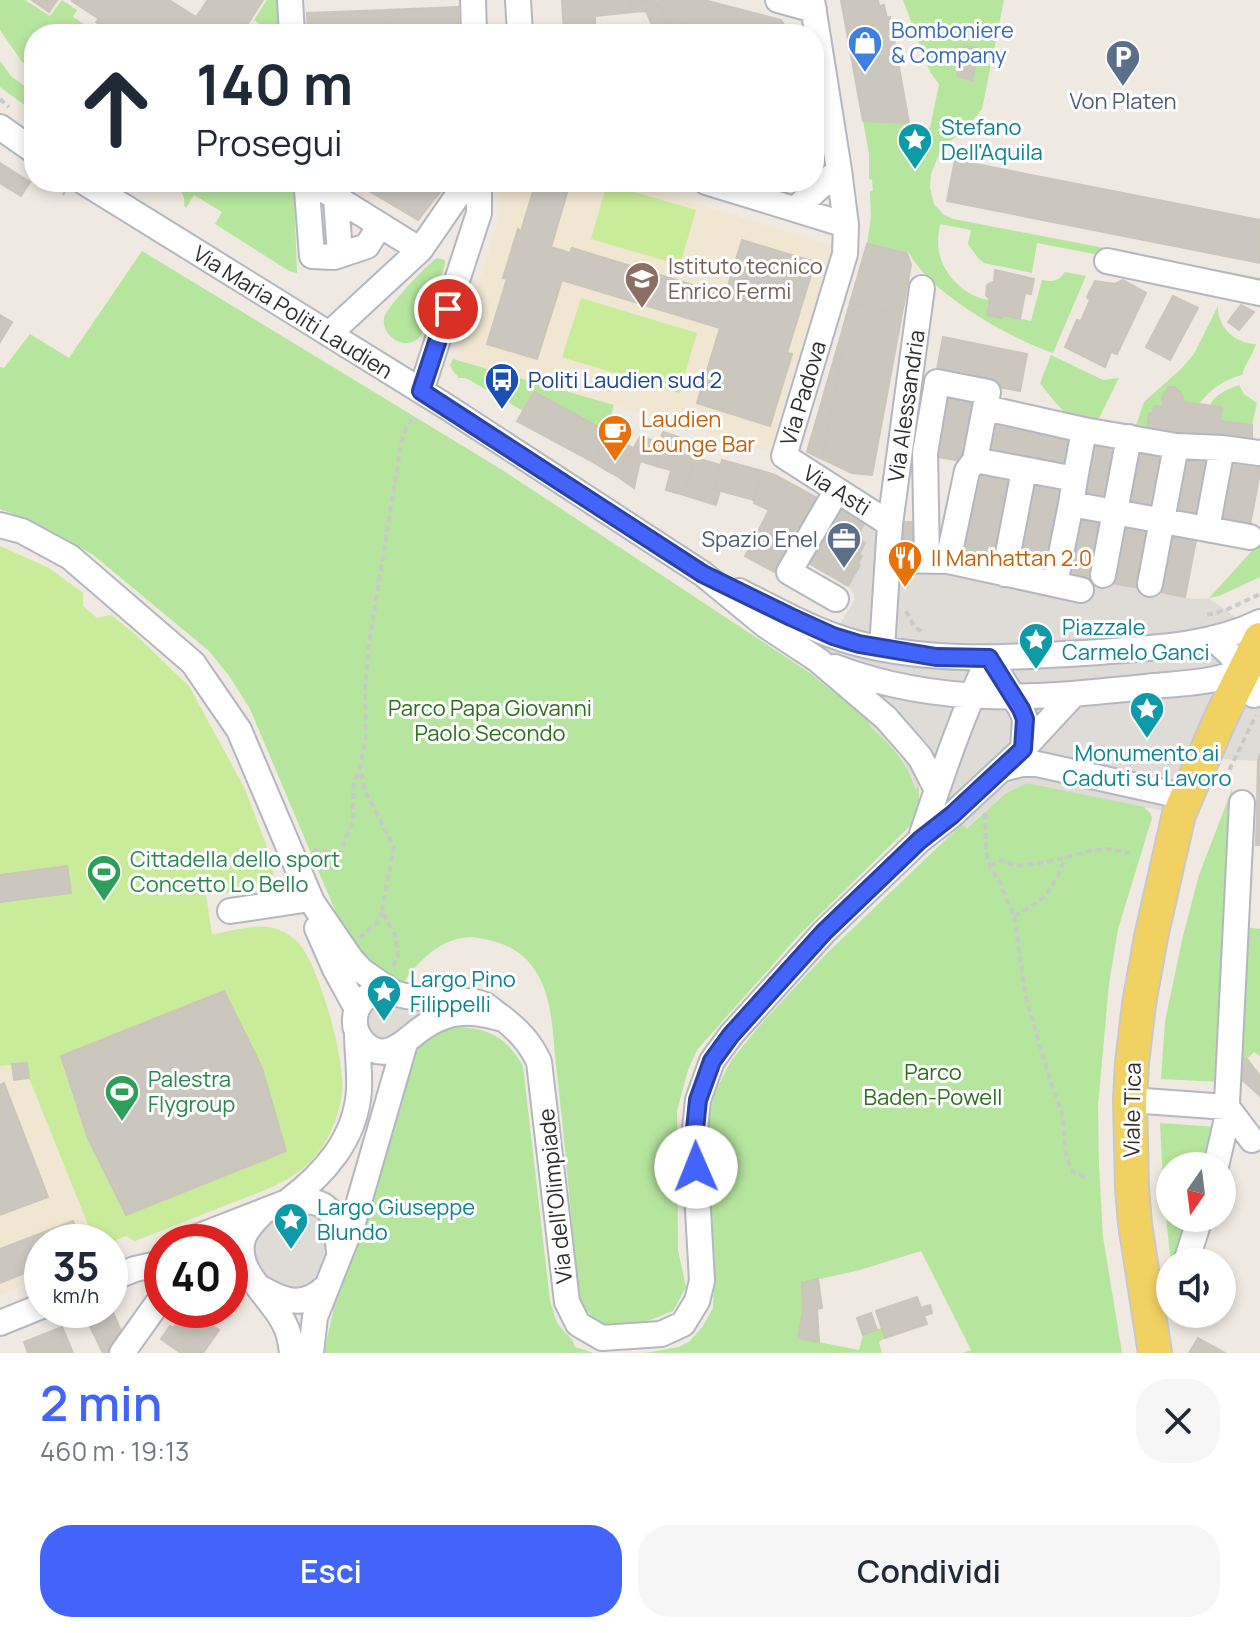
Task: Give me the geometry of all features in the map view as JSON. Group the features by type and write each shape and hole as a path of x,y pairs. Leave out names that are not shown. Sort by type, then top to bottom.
{"main road":[{"path":"1168,868 1256,683 1260,639"},
{"path":"1168,868 1179,814 1222,715 1256,683"},
{"name":"Viale Tica","path":"1156,1352 1133,1199 1130,1100 1141,991 1168,868"}],"street":[{"path":"290,0 291,24"},
{"path":"473,0 474,24"},
{"path":"518,0 519,24"},
{"path":"778,0 813,5"},
{"name":"Via Padova","path":"784,456 845,254 846,225 824,75"},
{"path":"0,127 24,144"},
{"path":"824,183 839,170"},
{"name":"Via Maria Politi Laudien","path":"80,192 329,334 703,574"},
{"path":"307,192 312,256 334,257 367,246 380,225"},
{"path":"327,192 380,225 423,246 439,240 449,242 464,259"},
{"path":"329,334 423,246 460,192"},
{"path":"421,391 479,213 479,192"},
{"path":"739,192 846,225"},
{"path":"795,209 814,192"},
{"path":"336,198 340,254"},
{"path":"1107,261 1260,293"},
{"name":"Via Alessandria","path":"882,648 890,524 922,288"},
{"path":"937,382 988,392 971,466 937,560 925,464 937,382"},
{"path":"986,408 1176,446 1259,453"},
{"path":"1055,584 1084,430"},
{"path":"1103,575 1129,437"},
{"path":"1150,584 1176,446"},
{"path":"1207,529 1222,448"},
{"name":"Via Asti","path":"784,456 890,524"},
{"path":"925,464 1024,470 1075,479"},
{"path":"1004,574 1024,470"},
{"path":"836,599 789,572 837,490"},
{"path":"1071,504 1250,537"},
{"path":"0,525 22,531 70,557 193,663 239,730 311,901 317,930 357,1021 361,1040 374,1049 391,1050 437,1019 479,1012 503,1019"},
{"path":"888,560 937,560 1081,590"},
{"path":"703,574 833,636 936,657 989,658 1145,648 1213,639 1260,622"},
{"path":"703,574 765,625 818,660 886,718 920,757 936,788"},
{"path":"1213,639 1231,653 1256,683"},
{"path":"920,840 936,788 989,658"},
{"path":"989,658 1016,698 1025,719 1023,749"},
{"path":"818,660 886,684 971,697 1073,695 1191,682 1256,683"},
{"path":"1191,682 1207,689 1218,700 1222,715"},
{"name":"Via dell'Olimpiade","path":"391,990 431,999 485,1005 525,1037 539,1062 567,1302 578,1324 602,1338 661,1334 683,1324 697,1301 702,1281 694,1139 698,1100 712,1061 731,1035 824,932 920,840 1002,769 1073,695"},
{"path":"1002,769 1037,764 1186,797"},
{"path":"1219,1152 1226,1123 1242,803"},
{"path":"230,911 311,901"},
{"path":"311,901 362,971 410,1003 415,1026 408,1040 354,1219 315,1317 311,1353"},
{"path":"229,1224 287,1202 309,1186 341,1148 356,1112 359,1090 357,1021 362,1000 370,994 391,990"},
{"path":"1130,1100 1227,1107 1252,1140"},
{"path":"287,1202 312,1202 326,1207 334,1217 340,1253"},
{"path":"263,1212 248,1228 241,1249 244,1263 284,1323 292,1353"},
{"path":"135,1269 144,1263"},
{"path":"128,1272 144,1267"},
{"path":"248,1279 275,1296 299,1301 310,1299 326,1287"},
{"path":"0,1323 24,1313"},
{"path":"122,1353 144,1322"}],"path":[{"path":"291,853 324,851 338,859 353,821 353,787 366,737 365,691 377,588 401,444 413,417"},
{"path":"1201,617 1226,610 1260,594"},
{"path":"885,607 906,609 914,626 925,635"},
{"path":"1221,787 1256,683"},
{"path":"345,949 377,923 394,847 365,791 360,765"},
{"path":"986,811 986,852 1014,916 1026,998 1063,1116 1066,1156 1073,1172 1086,1177"},
{"path":"990,866 1002,860 1016,866 1110,849 1130,853"},
{"path":"1014,916 1036,905 1050,892 1066,857"},
{"path":"382,911 395,935 398,956 389,976 391,990"}],"shaded area":[{"name":"Istituto tecnico Enrico Fermi","path":"499,192 658,192 834,246 769,451 455,359 500,216"},
{"name":"Piazzale Carmelo Ganci","path":"872,512 889,545 920,545 1193,599 1209,598 1260,635 1258,761 1204,758 1179,814 1027,783 1006,793 966,828 920,787 915,789 899,754 870,726 869,720 810,673 855,599 848,586 860,565 859,554 865,544 856,538"},
{"name":"Largo Pino Filippelli","path":"366,984 424,1010 419,1044 346,1036 343,1021 347,1002"},
{"path":"27,1063 29,1078 88,1224 24,1224 24,1285 0,1295 0,1066"},
{"name":"Largo Giuseppe Blundo","path":"319,1188 338,1198 358,1228 338,1296 308,1314 291,1314 248,1285 248,1225"}],"green space":[{"path":"0,0 25,0 50,16 62,0 77,10 73,17 84,24 24,24 24,64 0,30"},
{"path":"267,0 282,0 283,24 258,24 254,20"},
{"path":"903,0 1004,0 982,109 966,128 941,149 931,174 934,204 944,215 1260,278 1260,286 1037,243 1032,273 984,263 968,244 971,230 940,224 939,252 947,272 966,291 990,300 988,315 1031,321 1042,280 1055,280 1065,272 1086,276 1053,353 1015,337 952,298 918,267 908,251 867,244 871,217 870,191 873,191 863,121 909,123 930,128 939,84 930,72"},
{"path":"0,61 11,76 24,86 24,105 0,87"},
{"path":"181,192 294,192 297,273 215,224 222,212 194,195 186,208"},
{"path":"605,192 634,192 696,210 680,265 591,239"},
{"name":"Parco Papa Giovanni Paolo Secondo","path":"142,251 504,471 810,673 869,720 870,726 902,761 915,788 919,786 919,805 910,826 798,936 697,1050 677,1111 678,1250 686,1287 673,1311 650,1320 611,1327 593,1318 583,1306 578,1292 550,1011 541,981 530,963 508,946 467,937 445,943 426,956 404,982 389,976 369,961 340,922 250,709 209,651 92,554 32,521 0,509 0,367 4,368 30,334 69,358"},
{"path":"437,258 445,260 445,264 424,329 410,343 397,341 384,325 386,313"},
{"path":"581,298 697,333 679,393 562,357"},
{"path":"1218,306 1222,324 1230,334 1256,344 1242,375 1218,386 1199,404 1183,402 1179,392 1169,387 1163,395 1163,407 1155,406 1146,434 1134,431 1144,402 1194,354"},
{"path":"1051,355 1103,380 1119,378 1095,426 1070,416 1040,383"},
{"path":"453,359 614,405 606,431 534,392 523,411 466,378 459,378 450,365"},
{"path":"1239,385 1244,394 1257,403 1252,425 1220,421 1222,407 1210,405 1218,395"},
{"path":"1260,542 1260,577 1209,598"},
{"name":"Cittadella dello sport Concetto Lo Bello","path":"0,546 49,568 83,593 83,606 97,618 111,615 189,686 245,789 273,863 274,874 260,885 206,895 212,934 266,927 284,932 299,943 315,973 330,1016 340,1060 342,1094 328,1137 303,1168 272,1187 178,1224 144,1224 144,1237 135,1241 128,1237 128,1224 88,1224 29,1078 27,1063 0,1066"},
{"name":"Parco Baden-Powell","path":"1027,783 1142,805 1152,818 1118,929 1109,984 1098,1106 1103,1237 1122,1353 963,1353 971,1350 921,1251 860,1270 802,1283 803,1310 798,1338 859,1350 863,1335 881,1328 885,1338 879,1342 882,1353 645,1353 679,1347 690,1341 713,1308 715,1260 709,1209 709,1115 714,1094 731,1061 825,955 962,824 967,828 1006,793"},
{"path":"1232,789 1220,1082 1161,1079 1165,1021 1183,936 1199,875"},
{"path":"1245,927 1260,929 1260,1056 1254,1052 1247,1059 1240,1059"},
{"path":"457,1027 496,1036 523,1066 550,1301 557,1323 575,1347 594,1353 324,1353 334,1307 416,1048 435,1035"},
{"path":"1160,1123 1216,1127 1211,1152 1161,1152"},
{"path":"1168,1232 1187,1232 1181,1248 1169,1248"}],"building":[{"path":"32,0 57,0 49,12"},
{"path":"169,0 196,17 208,0 263,0 248,24 99,24 96,22 99,19 72,1"},
{"path":"562,0 630,0 632,12 595,16 595,24 563,24"},
{"path":"656,0 659,5 646,11 632,12 631,1"},
{"path":"704,0 781,20 784,24 668,24 657,2"},
{"path":"841,0 878,0 879,6 884,5 887,18 890,17 909,123 863,121"},
{"path":"659,5 668,24 652,24 646,11"},
{"path":"458,7 459,24 386,24 386,10"},
{"path":"386,10 386,24 308,24 307,13"},
{"path":"964,46 979,49 972,80 957,76"},
{"path":"955,160 1260,220 1260,263 947,201"},
{"path":"0,163 24,178 24,191 21,196 0,183"},
{"path":"371,192 440,192 418,220"},
{"path":"533,192 567,192 551,247 570,253 572,248 761,306 778,251 815,262 787,353 792,354 770,426 697,403 720,328 562,280 537,359 487,344 507,279 503,278 518,229 521,231"},
{"path":"742,240 778,251 761,306 725,295"},
{"path":"867,244 907,253 911,265 902,314 850,303"},
{"path":"995,270 1034,279 1031,294 1025,293 1020,319 987,315 990,300 986,295 987,285 994,281"},
{"path":"1123,280 1146,293 1117,354 1111,352 1105,367 1065,347 1077,320 1081,321 1095,281 1115,284"},
{"path":"1173,296 1198,308 1170,360 1146,347"},
{"path":"850,303 902,314 872,475 852,473 822,459 843,350 837,349"},
{"path":"1241,305 1254,312 1239,330 1228,322"},
{"path":"0,315 12,322 0,342"},
{"path":"943,337 1027,354 1020,391 936,375"},
{"path":"837,349 843,350 822,459 807,452"},
{"path":"1169,387 1180,392 1183,402 1222,407 1220,421 1252,425 1252,444 1146,434 1149,414 1153,413 1154,406 1163,407 1163,395"},
{"path":"944,388 979,395 967,462 932,456"},
{"path":"534,392 606,431 595,463 517,421"},
{"path":"990,417 1073,434 1066,472 982,456"},
{"path":"606,431 621,441 606,470 595,463"},
{"path":"663,432 699,444 684,495 666,490 671,470 656,466 660,453 656,451"},
{"path":"640,437 659,442 656,451 660,453 656,466 640,461 634,488 617,476"},
{"path":"1091,437 1122,443 1111,503 1079,497"},
{"path":"621,441 633,448 617,476 606,470"},
{"path":"1137,446 1167,451 1156,511 1126,506"},
{"path":"1182,454 1212,460 1200,520 1171,514"},
{"path":"1227,456 1260,463 1249,530 1214,523"},
{"path":"696,458 720,465 714,489 720,491 716,505 684,495"},
{"path":"722,460 762,471 754,500 714,489"},
{"path":"977,470 1015,477 999,561 961,554"},
{"path":"762,471 819,499 776,573 745,556 769,510 754,503"},
{"path":"1030,480 1067,487 1051,571 1013,564"},
{"path":"837,508 864,524 856,538 865,543 859,554 862,556 860,565 848,586 805,561"},
{"path":"1077,511 1108,517 1096,580 1065,574"},
{"path":"1122,520 1152,526 1140,588 1110,583"},
{"path":"904,522 920,522 920,545 904,545"},
{"path":"1168,529 1197,535 1185,597 1155,591"},
{"path":"1260,753 1260,845 1256,845 1258,761"},
{"path":"67,866 71,893 0,902 0,875"},
{"path":"224,991 262,1068 286,1151 126,1215 88,1138 61,1056"},
{"path":"1240,1059 1247,1059 1260,1076 1260,1096 1239,1077"},
{"path":"27,1063 29,1078 14,1080 12,1064"},
{"path":"4,1083 48,1197 0,1215 0,1085"},
{"path":"24,1240 24,1273 0,1283 0,1249"},
{"path":"818,1279 822,1308 803,1310 802,1283"},
{"path":"917,1297 921,1308 930,1305 932,1313 924,1316 927,1324 885,1338 876,1311"},
{"path":"817,1309 819,1342 798,1338 803,1310"},
{"path":"871,1313 877,1330 863,1335 857,1318"},
{"path":"62,1328 73,1353 28,1353 24,1342"},
{"path":"91,1328 120,1328 122,1333 109,1353 103,1353"},
{"path":"169,1328 219,1330 203,1353 181,1353 161,1339"},
{"path":"1198,1338 1225,1353 1189,1353"}],"place":[{"name":"Bomboniere & Company","path":"865,74"},
{"name":"Von Platen","path":"1123,88"},
{"name":"Stefano Dell'Aquila","path":"915,171"},
{"name":"Istituto tecnico Enrico Fermi","path":"642,310"},
{"name":"Politi Laudien sud 2","path":"502,411"},
{"name":"Laudien Lounge Bar","path":"615,463"},
{"name":"Spazio Enel","path":"844,570"},
{"name":"Il Manhattan 2.0","path":"905,589"},
{"name":"Piazzale Carmelo Ganci","path":"1036,671"},
{"name":"Monumento ai Caduti su Lavoro","path":"1147,740"},
{"name":"Cittadella dello sport Concetto Lo Bello","path":"104,903"},
{"name":"Largo Pino Filippelli","path":"384,1023"},
{"name":"Palestra Flygroup","path":"122,1123"},
{"name":"Largo Giuseppe Blundo","path":"291,1251"}],"route":[{"path":"448,309 421,391 703,574 791,617 859,644 936,657 989,658 1016,698 1025,719 1023,749 952,815 920,840 824,932 731,1035 712,1061 698,1100 694,1139 696,1167"}]}
